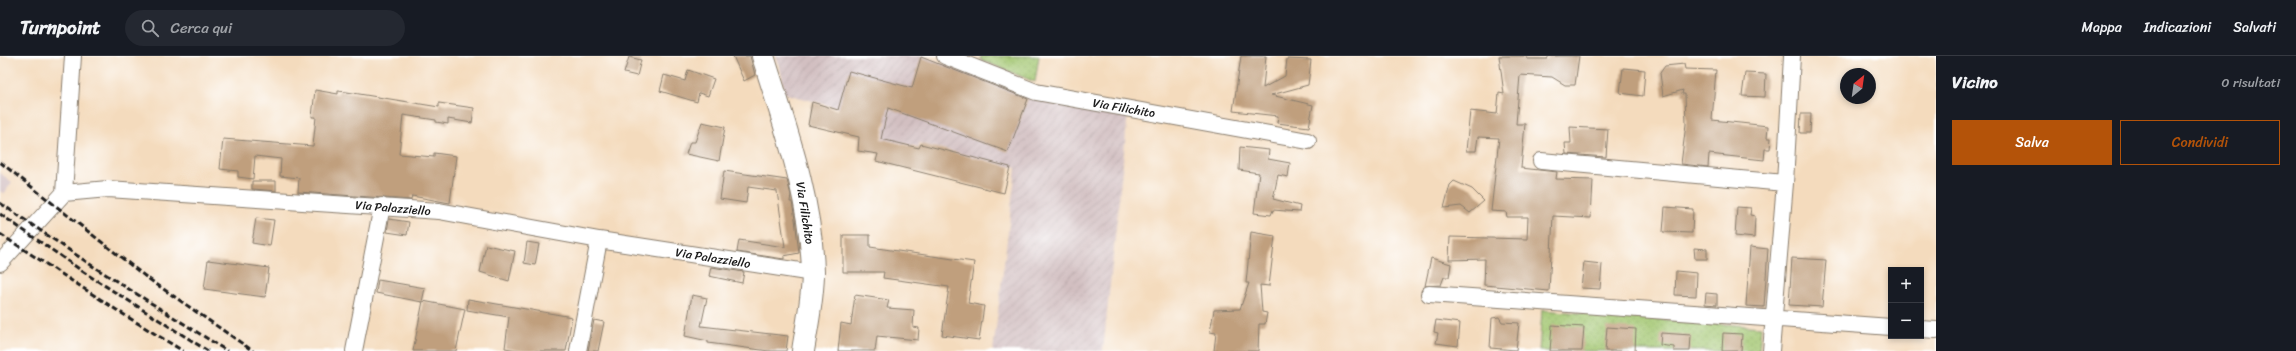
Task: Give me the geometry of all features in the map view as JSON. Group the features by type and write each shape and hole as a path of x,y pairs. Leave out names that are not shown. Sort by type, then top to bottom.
{"street":[{"path":"0,263 64,193 73,56"},
{"name":"Via Filichito","path":"763,56 805,195 813,274 803,351"},
{"name":"Via Filichito","path":"945,56 1036,92 1308,142"},
{"path":"1771,351 1785,183 1792,56"},
{"path":"1541,161 1785,183"},
{"name":"Via Palazziello","path":"64,193 108,190 382,206 438,211 599,240 813,274"},
{"path":"354,351 382,206"},
{"path":"578,351 599,240"},
{"path":"1429,294 1888,327"},
{"path":"1924,329 1936,330"}],"shaded area":[{"path":"776,56 923,56 1035,96 1128,114 1103,351 993,351 1016,168 919,143 919,147 882,139 886,121 783,93 782,76"},
{"path":"0,173 12,182 4,194 0,191"}],"green space":[{"path":"981,56 1039,56 1035,82 981,60"},
{"path":"1542,310 1761,327 1759,351 1539,351"}],"building":[{"path":"733,56 750,56 755,75 744,81"},
{"path":"1241,56 1266,56 1263,88 1285,76 1287,59 1311,60 1308,85 1271,95 1313,105 1309,127 1277,123 1278,116 1233,111"},
{"path":"1499,56 1527,56 1527,59 1547,59 1549,56 1579,56 1575,85 1565,85 1552,77 1520,75 1516,124 1525,124 1521,168 1557,172 1556,179 1593,180 1591,218 1553,216 1549,291 1484,285 1485,259 1449,260 1450,237 1527,239 1528,217 1507,217 1506,212 1491,211 1499,138 1478,137 1476,151 1466,151 1470,111 1497,114 1499,93 1504,94"},
{"path":"629,57 641,60 637,76 624,73"},
{"path":"921,57 1028,99 1008,152 888,108 881,139 919,148 921,144 1010,167 1004,193 876,161 878,154 858,151 859,137 808,125 812,102 838,110 849,71 912,88"},
{"path":"1684,64 1685,69 1716,70 1712,120 1768,126 1767,138 1771,138 1770,149 1765,149 1764,160 1709,154 1708,167 1681,164 1686,124 1685,94 1682,94 1683,90 1663,96 1660,73 1665,66"},
{"path":"1623,68 1645,70 1643,96 1620,93"},
{"path":"688,70 714,79 708,96 699,93 697,102 660,91 664,75 685,81"},
{"path":"1745,73 1766,74 1765,97 1742,96"},
{"path":"315,90 338,94 338,91 347,92 439,107 439,103 474,108 472,123 448,119 448,124 436,122 436,120 403,115 399,154 434,157 434,153 456,156 450,203 412,196 411,200 298,192 299,178 280,176 281,159 255,156 253,179 238,177 238,171 220,169 223,139 313,146 316,117 312,117"},
{"path":"1801,114 1811,114 1810,133 1800,133"},
{"path":"702,122 725,127 719,161 686,154 690,142 695,142"},
{"path":"1570,127 1608,129 1606,157 1566,154 1565,143 1571,143"},
{"path":"1240,147 1269,150 1268,159 1290,163 1288,177 1278,175 1273,199 1300,206 1299,212 1273,210 1271,215 1254,213 1259,173 1239,170"},
{"path":"724,171 787,180 791,195 790,202 792,202 795,219 799,253 784,256 784,259 737,252 739,240 785,247 777,191 748,187 746,203 720,199"},
{"path":"252,181 276,181 276,191 252,189"},
{"path":"1454,181 1472,189 1484,201 1470,213 1461,206 1444,208 1450,185"},
{"path":"1665,207 1693,209 1692,233 1663,232"},
{"path":"1737,207 1751,208 1750,215 1755,216 1754,238 1735,236"},
{"path":"256,218 274,220 270,246 252,243"},
{"path":"389,219 409,222 407,235 387,232"},
{"path":"1251,232 1275,236 1269,286 1260,285 1262,312 1267,313 1265,324 1259,324 1258,351 1214,351 1216,333 1210,332 1214,310 1240,309 1249,283 1246,283"},
{"path":"843,235 870,235 870,247 974,262 968,303 984,306 979,340 942,335 949,287 883,278 884,272 843,272"},
{"path":"527,242 539,244 535,265 524,263"},
{"path":"486,245 515,251 509,281 480,272"},
{"path":"1750,247 1768,249 1764,307 1746,306"},
{"path":"1694,248 1707,249 1707,259 1695,259"},
{"path":"1431,258 1451,264 1449,277 1444,277 1441,285 1425,286"},
{"path":"1792,258 1826,260 1822,307 1789,305"},
{"path":"208,260 269,268 265,297 204,289"},
{"path":"1584,262 1602,264 1600,289 1581,288"},
{"path":"711,267 744,272 742,283 709,276"},
{"path":"1676,271 1697,273 1696,296 1675,295"},
{"path":"378,280 425,288 422,302 376,293"},
{"path":"1706,293 1717,294 1717,305 1705,304"},
{"path":"692,295 707,298 701,326 788,336 786,351 769,351 708,343 708,341 685,336"},
{"path":"855,295 889,300 887,308 914,310 913,327 919,328 918,340 877,336 875,351 838,351 841,323 851,325"},
{"path":"468,299 572,317 566,351 523,351 505,348 509,317 467,310"},
{"path":"423,301 465,309 456,351 413,351"},
{"path":"1499,317 1502,322 1519,323 1516,350 1490,348 1492,318"},
{"path":"594,320 604,322 598,351 588,351"},
{"path":"1436,320 1460,323 1458,346 1436,343 1438,333 1434,332"},
{"path":"1552,325 1584,327 1582,351 1550,351"},
{"path":"1607,327 1636,329 1635,351 1605,351"},
{"path":"1661,333 1691,335 1690,351 1674,351 1674,347 1660,345"},
{"path":"1723,333 1742,334 1741,351 1722,351"}],"railway":[{"path":"0,162 146,277 253,351"},
{"path":"0,203 94,267 227,351"},
{"path":"0,214 88,275 208,351"},
{"path":"0,234 126,316 183,351"}]}
